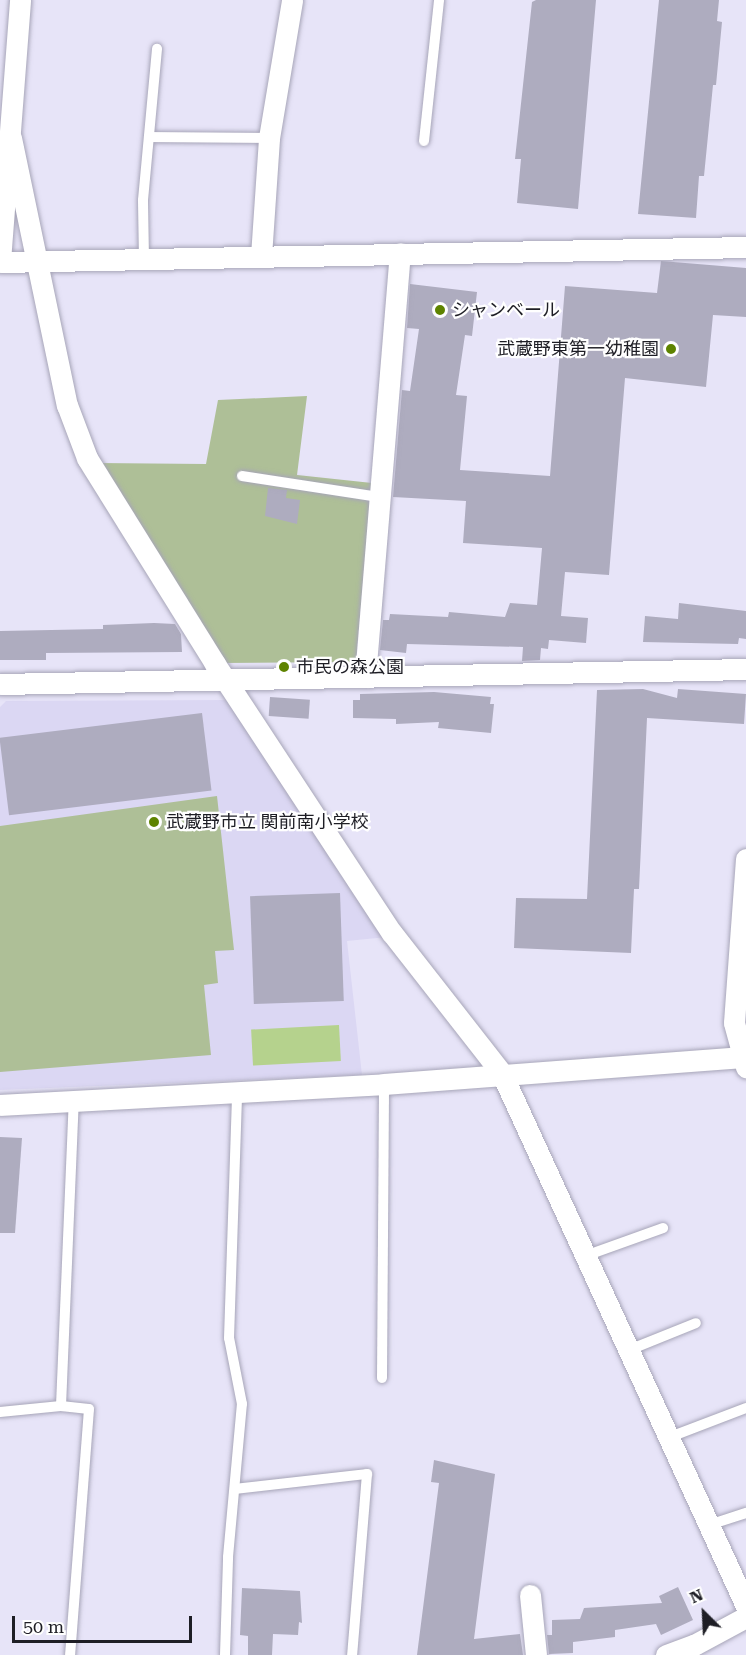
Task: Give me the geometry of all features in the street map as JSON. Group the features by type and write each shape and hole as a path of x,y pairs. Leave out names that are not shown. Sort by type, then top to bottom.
{"street":[{"path":"20,0 0,261 746,247"},
{"path":"261,256 269,138 292,0"},
{"path":"11,138 67,405 87,458 120,517 392,933 502,1074 712,1524 746,1606"},
{"path":"366,676 400,254"},
{"path":"0,684 746,669"},
{"path":"0,1105 745,1061 734,1023 746,859"},
{"path":"530,1595 536,1655"},
{"path":"666,1655 701,1648 746,1617"}],"lane":[{"path":"424,141 439,0"},
{"path":"144,259 143,200 157,50"},
{"path":"149,137 269,138"},
{"path":"242,476 380,497"},
{"path":"382,1378 384,1084"},
{"path":"225,1655 235,1489 243,1404 228,1338 237,1092"},
{"path":"61,1406 74,1101"},
{"path":"585,1256 663,1228"},
{"path":"629,1350 696,1323"},
{"path":"0,1412 61,1406 89,1409 70,1655"},
{"path":"670,1437 746,1408"},
{"path":"235,1489 367,1474 352,1655"},
{"path":"712,1524 746,1513"}],"shaded area":[{"path":"307,396 297,475 372,483 356,662 224,663 97,463 206,464 218,400"},
{"name":"武蔵野市立 関前南小学校","path":"226,700 387,937 347,941 362,1075 0,1090 0,707 6,701"},
{"path":"217,796 234,950 215,951 218,983 204,985 211,1055 0,1072 0,826"},
{"path":"339,1025 341,1061 253,1066 251,1030"}],"building":[{"path":"536,0 596,0 578,209 517,203 521,159 515,159 532,2"},
{"path":"659,0 719,0 717,21 722,22 716,85 713,85 704,176 699,176 696,218 638,214"},
{"path":"661,261 746,268 746,317 713,315 706,387 625,378 609,575 565,572 561,616 588,618 586,643 549,640 548,649 541,648 540,660 522,661 523,647 407,644 406,653 380,650 383,620 389,620 390,614 448,617 449,612 505,617 510,603 537,605 542,548 463,543 466,501 393,497 402,390 410,391 419,329 407,328 410,284 477,292 472,336 465,335 456,395 467,396 460,470 550,476 565,286 657,293"},
{"path":"268,488 287,490 286,498 300,500 297,524 265,516"},
{"path":"679,603 746,611 746,639 739,638 738,644 643,642 645,616 678,619"},
{"path":"175,624 181,634 182,652 46,653 46,660 0,660 0,631 103,629 103,625"},
{"path":"643,689 677,698 678,689 746,694 744,724 647,718 639,889 634,889 631,953 514,948 516,898 587,899 597,690"},
{"path":"434,692 491,697 490,704 494,704 491,733 438,728 439,722 396,724 396,719 353,718 353,700 360,700 360,694"},
{"path":"270,697 310,700 309,719 269,716"},
{"path":"202,713 212,790 9,815 0,738"},
{"path":"340,893 344,1001 254,1004 250,896"},
{"path":"0,1137 22,1138 15,1233 0,1233"},
{"path":"434,1460 495,1474 474,1639 520,1634 523,1655 417,1655 439,1483 431,1482"},
{"path":"678,1587 693,1620 661,1635 656,1624 615,1630 615,1637 573,1642 573,1653 549,1654 547,1635 552,1635 552,1620 580,1619 584,1608 662,1603 659,1596"},
{"path":"242,1588 300,1591 302,1623 299,1622 298,1635 273,1634 272,1655 248,1655 248,1636 240,1635"}],"place":[{"name":"シャンベール","path":"440,310"},
{"name":"武蔵野東第一幼稚園","path":"671,349"},
{"name":"市民の森公園","path":"284,667"},
{"name":"武蔵野市立 関前南小学校","path":"154,822"}]}
